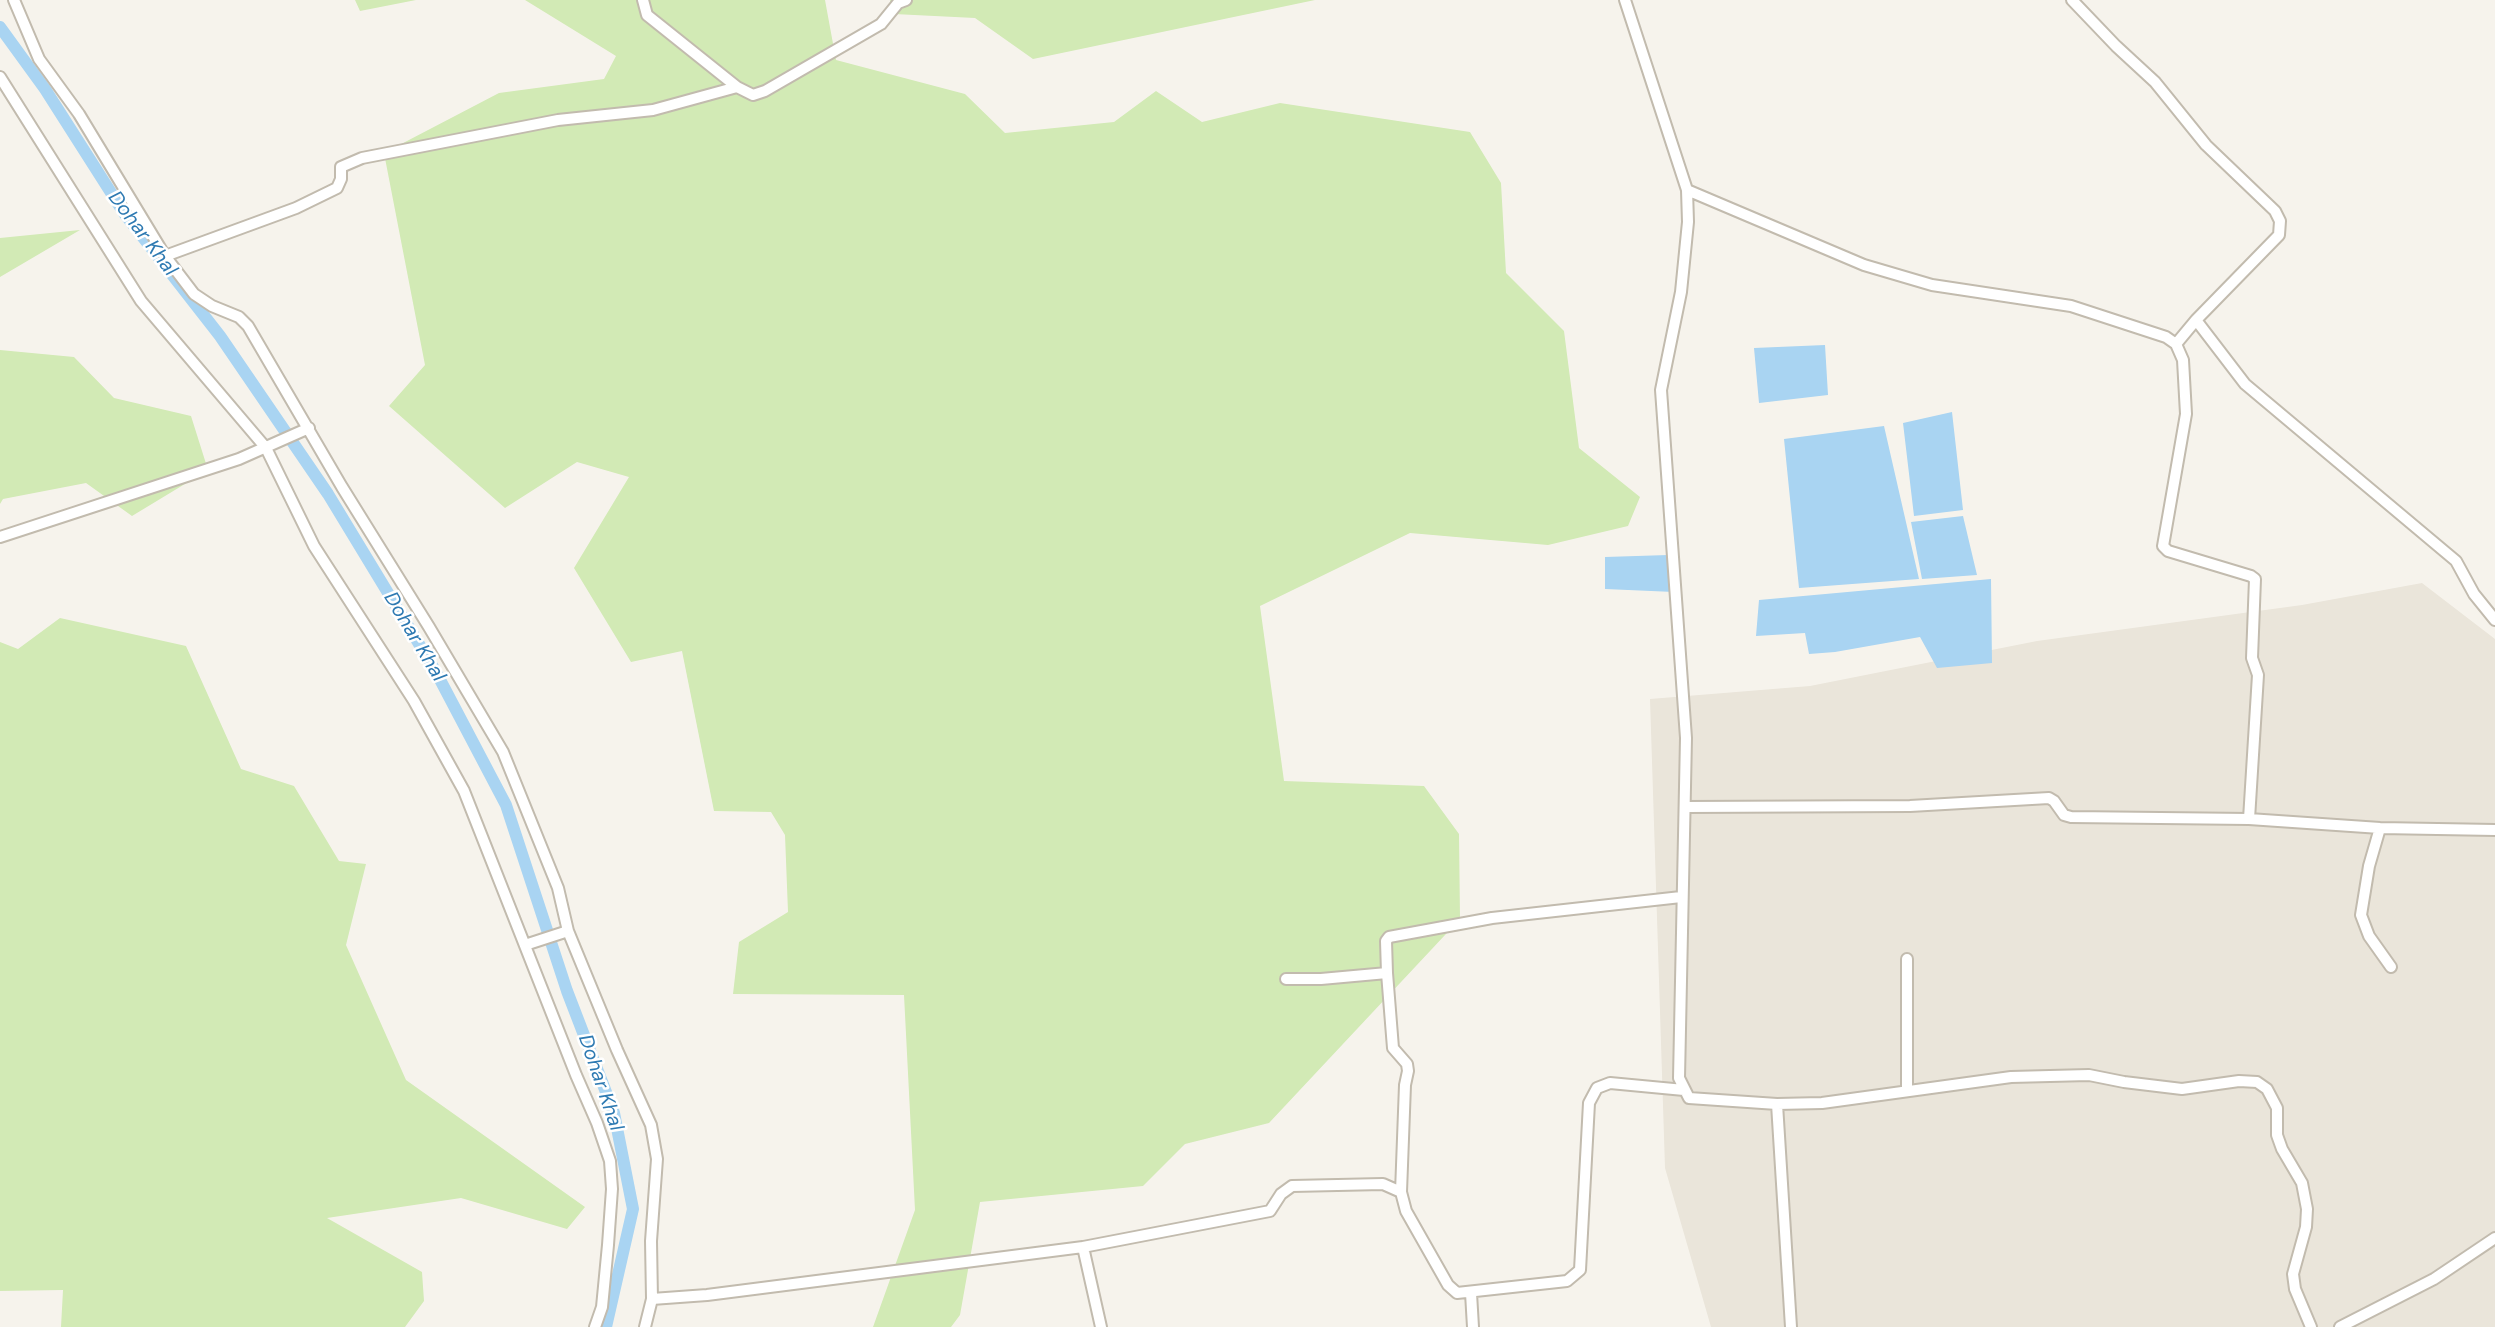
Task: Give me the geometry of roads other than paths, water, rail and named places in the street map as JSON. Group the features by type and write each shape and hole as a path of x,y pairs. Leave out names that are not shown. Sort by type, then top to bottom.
{"street":[{"path":"14,0 39,59 79,114 165,256 194,294 212,306 239,316 248,326 307,429 503,752 558,888 565,932 651,1125 657,1159 651,1241 652,1299 645,1327"},
{"path":"643,0 647,15 737,87 753,95 765,91 880,24 898,3 906,0"},
{"path":"1624,0 1687,190 1688,222 1682,292 1661,390 1686,738 1679,1078 1684,1090 1689,1098 1777,1104 1822,1103 2011,1077 2089,1075 2182,1089 2239,1081 2257,1082 2267,1089 2277,1108 2277,1135 2302,1183 2307,1209 2306,1227 2293,1274 2295,1289 2311,1327"},
{"path":"2072,0 2155,82 2206,145 2275,211 2280,221 2278,235 2176,344"},
{"path":"0,77 141,301 269,446 314,546 414,701 464,791 597,1123 610,1161 612,1189 607,1255 602,1307 595,1327"},
{"path":"165,256 296,208 337,188 341,167 362,158 558,120 653,110 737,87"},
{"path":"1687,190 1864,265 1932,285 2071,306 2166,337 2176,344 2183,360 2187,414 2163,546 2168,551 2256,579 2252,658 2258,675 2249,819"},
{"path":"2196,320 2245,384 2456,561 2474,594 2495,620"},
{"path":"0,537 239,459 307,429"},
{"path":"1686,807 1910,806 2049,798 2064,815 2071,817 2249,819 2380,828 2495,830"},
{"path":"2380,828 2369,866 2361,915 2369,936 2391,967"},
{"path":"1681,897 1491,918 1394,935 1386,941 1393,1048 1407,1064 1408,1071 1405,1085 1401,1192 1406,1211 1448,1285 1457,1293 1471,1293 1567,1281 1580,1270 1589,1103 1597,1088 1610,1083 1684,1090"},
{"path":"525,945 565,932"},
{"path":"1906,959 1907,1090"},
{"path":"1286,979 1321,979 1387,973"},
{"path":"1777,1104 1791,1327"},
{"path":"652,1299 707,1295 1083,1248 1270,1210 1281,1194 1292,1186 1383,1184 1401,1192"},
{"path":"2340,1327 2434,1279 2495,1238"},
{"path":"1083,1248 1101,1327"},
{"path":"1471,1293 1473,1327"}],"water":[{"path":"1825,345 1828,395 1759,403 1754,348"},
{"path":"1952,412 1963,510 1914,516 1903,423"},
{"path":"1884,426 1919,579 1799,588 1784,439"},
{"path":"1963,516 1977,575 1922,579 1911,522"},
{"path":"1668,555 1674,592 1605,589 1605,557"},
{"path":"1991,579 1992,663 1937,668 1920,637 1835,652 1809,654 1805,633 1756,636 1759,600"}],"waterway":[{"name":"Dohar Khal","path":"0,27 45,89 124,213 220,336 328,494 436,672 506,805 567,991 614,1113 633,1209 606,1327"}]}
